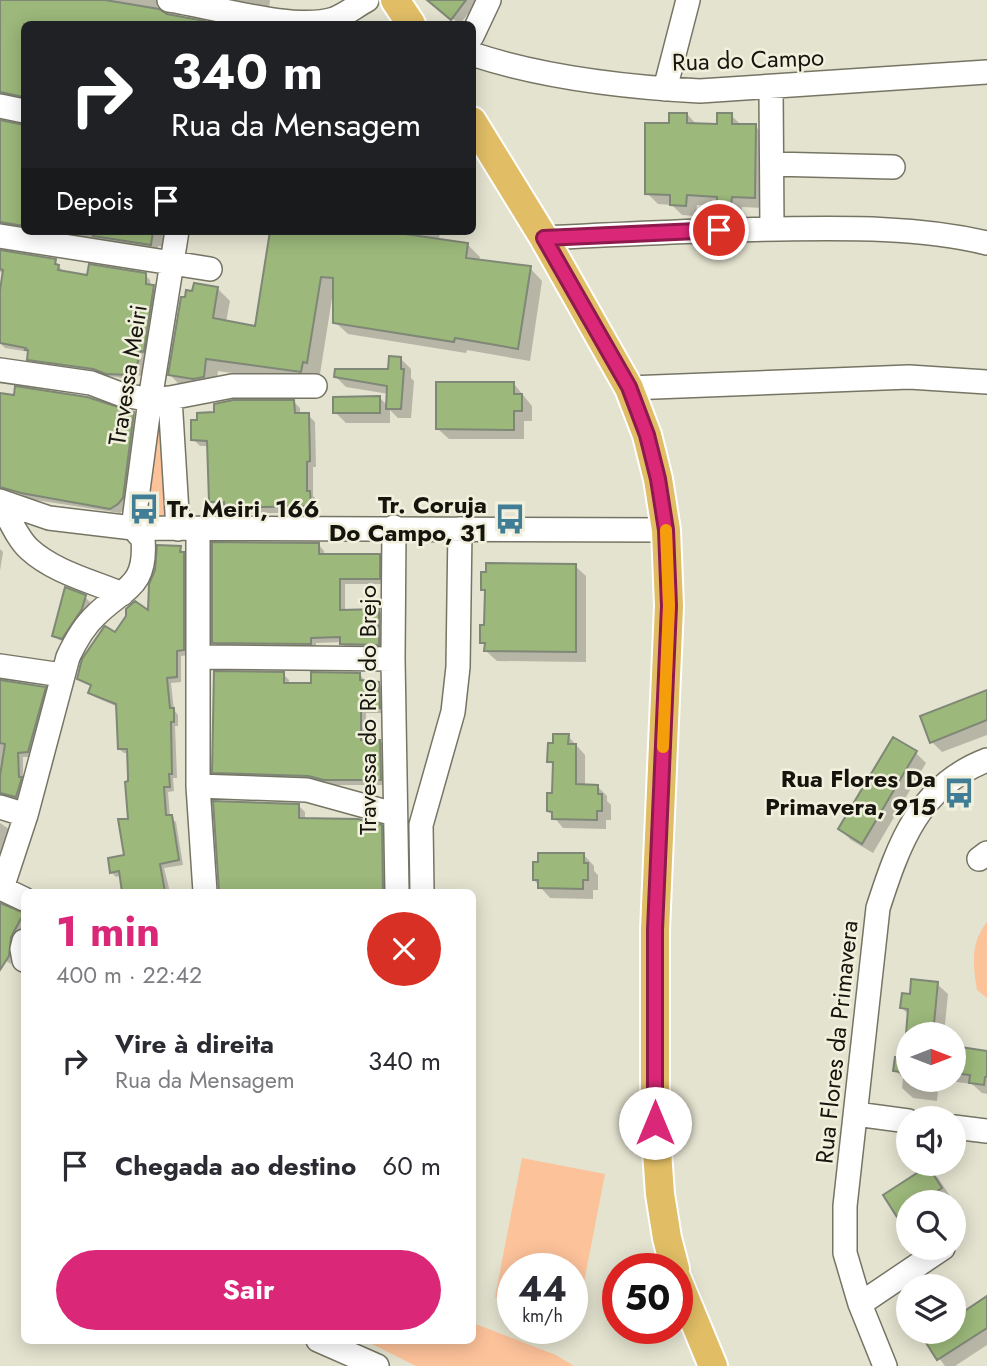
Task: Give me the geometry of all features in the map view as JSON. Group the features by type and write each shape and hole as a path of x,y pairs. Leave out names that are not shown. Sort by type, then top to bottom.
{"main road":[{"path":"395,0 409,21"},
{"path":"476,128 544,238 629,387 647,435 658,479 666,530 669,606 655,930 655,1123 660,1194 670,1253"},
{"path":"693,1318 713,1366"}],"street":[{"path":"169,0 210,15 264,21"},
{"path":"324,21 335,18 367,0"},
{"path":"476,28 489,0"},
{"path":"665,89 688,0"},
{"name":"Rua do Campo","path":"476,55 511,67 665,89 700,91 987,72"},
{"path":"771,88 772,229"},
{"path":"0,106 21,110"},
{"path":"772,164 893,167"},
{"path":"544,238 833,228 932,232 987,243"},
{"name":"Travessa Meiri","path":"133,528 160,399 176,235"},
{"path":"0,236 210,269"},
{"path":"0,370 91,383 120,394 160,399 232,386 315,386"},
{"path":"629,387 832,378 909,377 987,382"},
{"path":"160,399 188,529 198,657 198,786 205,889"},
{"path":"0,502 49,519 133,528 666,530"},
{"path":"0,502 27,547 41,558 54,567 122,594"},
{"name":"Travessa do Rio do Brejo","path":"394,527 397,889"},
{"path":"21,898 5,890 3,885 26,815 62,675 76,641 92,618 136,583 143,540 133,528"},
{"path":"422,889 421,825 453,712 458,667 460,529"},
{"path":"198,657 393,659"},
{"path":"0,666 62,675"},
{"name":"Rua Flores da Primavera","path":"885,1366 860,1304 845,1253 845,1206 878,908 907,832 922,807 943,784 987,760"},
{"path":"198,786 307,790 395,820 421,825"},
{"path":"0,807 26,815"},
{"path":"856,1114 896,1119"},
{"path":"966,1128 987,1131"},
{"path":"860,1304 925,1260"},
{"path":"327,1344 377,1366"}],"shaded area":[{"path":"150,417 167,420 170,521 141,516"},
{"path":"987,922 987,998 977,990 974,963 975,946"},
{"path":"522,1158 605,1174 588,1262 588,1253 504,1253"},
{"path":"476,1324 497,1332 497,1344 527,1344 556,1355 574,1366 416,1366 372,1344 476,1344"}],"building":[{"path":"0,0 105,0 159,9 167,14 205,21 21,21 21,96 0,92"},
{"path":"427,0 466,0 451,20"},
{"path":"669,113 687,113 687,123 717,124 717,113 732,113 732,124 756,124 755,198 732,197 731,205 717,204 717,197 687,195 686,206 670,205 670,195 645,194 645,123 669,123"},
{"path":"0,120 21,124 21,226 0,222"},
{"path":"93,235 152,235 151,245"},
{"path":"269,235 412,235 468,243 466,258 531,266 518,349 455,338 454,342 333,323 333,278 321,277 307,363 303,362 301,372 206,359 204,377 193,379 168,375 181,297 185,297 186,290 192,291 194,283 218,287 213,318 255,326"},
{"path":"0,250 56,259 58,270 87,275 89,264 146,273 146,284 154,285 144,352 140,351 136,371 131,371 130,375 106,374 93,369 27,360 26,348 0,343 0,290 3,270 0,269"},
{"path":"389,356 401,357 401,369 404,369 401,409 386,409 387,386 334,377 335,369 388,369"},
{"path":"436,382 514,382 514,394 522,394 522,411 514,411 514,430 436,429"},
{"path":"15,386 87,397 134,412 123,498 118,504 110,509 0,487 0,393 14,395"},
{"path":"380,396 380,413 333,413 333,397"},
{"path":"233,400 294,400 295,413 309,413 310,461 307,462 307,491 310,491 311,506 224,508 224,502 209,502 207,441 191,440 191,420 197,420 197,413 214,412 214,404"},
{"path":"212,542 319,543 319,554 380,554 380,579 340,579 340,610 379,609 379,645 340,644 340,637 311,638 311,644 212,643"},
{"path":"157,545 181,546 180,552 184,552 184,650 177,651 177,677 167,678 170,708 174,708 174,722 171,722 170,787 164,787 166,815 172,815 179,860 160,864 164,889 122,889 119,871 110,873 108,858 124,855 118,819 128,819 125,782 128,781 127,749 118,749 116,704 88,693 91,685 77,679 82,659 105,626 115,632 126,616 126,609 135,601 148,610 149,584 155,570"},
{"path":"486,563 576,564 576,652 484,651 485,643 480,643 480,625 484,625 485,590 481,590 481,572 486,572"},
{"path":"65,587 86,595 82,609 62,639 52,636"},
{"path":"214,671 284,672 284,683 311,683 311,672 360,673 360,680 379,682 380,708 361,708 361,740 380,740 381,780 324,780 308,776 212,773"},
{"path":"0,680 46,687 28,752 18,753 19,777 22,777 16,797 0,793 5,744 0,743"},
{"path":"987,690 987,720 930,743 920,716"},
{"path":"553,734 569,734 568,744 576,744 576,784 598,785 598,794 602,794 602,811 597,811 597,820 552,819 552,812 547,811 547,793 552,793 553,762 547,762 548,743 553,743"},
{"path":"893,737 917,751 862,844 838,829"},
{"path":"213,801 299,804 299,818 358,819 382,825 383,889 219,889"},
{"path":"538,853 584,853 584,863 588,863 588,880 583,880 583,889 538,888 538,880 533,880 533,862 538,862"},
{"path":"0,903 21,912 21,919 11,937 9,956 0,970"},
{"path":"911,979 938,982 934,1022 907,1022 908,1009 900,1008 902,993 910,994"},
{"path":"966,1048 987,1051 987,1077 984,1085 969,1083 970,1075 966,1074"},
{"path":"912,1176 934,1176 942,1188 896,1190 896,1215 883,1195"},
{"path":"987,1296 987,1328 966,1341 966,1310"},
{"path":"927,1344 962,1344 937,1360"}],"slow traffic":[{"path":"663,747 669,606 666,530"}],"place":[{"name":"Tr. Meiri, 166","path":"144,509"},
{"name":"Tr. Coruja Do Campo, 31","path":"510,519"},
{"name":"Rua Flores Da Primavera, 915","path":"959,793"}],"route":[{"path":"655,1123 655,930 669,606 666,530 658,479 647,435 629,387 544,238 719,230"}]}
